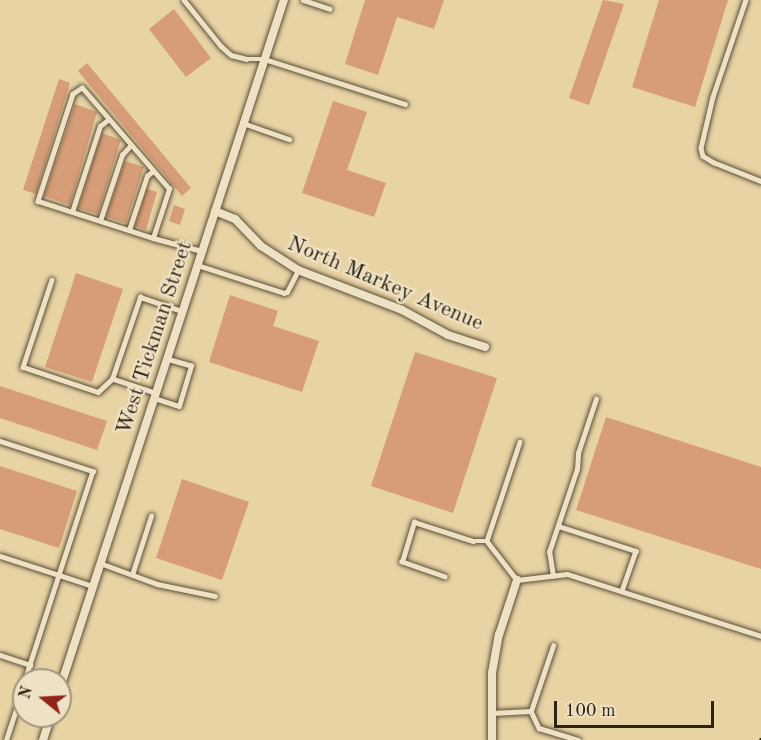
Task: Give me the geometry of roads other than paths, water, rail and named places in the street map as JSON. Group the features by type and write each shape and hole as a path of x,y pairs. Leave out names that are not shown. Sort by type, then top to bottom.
{"street":[{"name":"West Tickman Street","path":"66,668 284,0"},
{"name":"North Markey Avenue","path":"215,211 235,219 261,246 298,270 402,310 448,335 485,347"},
{"path":"492,740 491,712 495,654 517,580"}],"lane":[{"path":"184,0 221,46 231,54 247,59 264,59 405,104"},
{"path":"303,0 330,9"},
{"path":"746,0 713,97 701,148 703,156 713,162 761,181"},
{"path":"153,238 169,189 82,88 74,94 38,201 153,238 202,251"},
{"path":"72,212 100,126 109,119"},
{"path":"243,123 289,139"},
{"path":"100,221 122,155 131,145"},
{"path":"129,230 147,176 153,171"},
{"path":"197,265 284,293 287,292 298,270"},
{"path":"52,279 23,367 98,392 112,379 140,297 182,311"},
{"path":"112,379 179,406 191,366 167,359"},
{"path":"553,576 549,552 596,399"},
{"path":"0,441 93,471 29,668"},
{"path":"487,541 520,442"},
{"path":"132,575 151,516"},
{"path":"445,577 402,562 414,522 473,540 487,541 517,580 567,574 761,636"},
{"path":"558,526 636,551 622,591"},
{"path":"0,556 93,586"},
{"path":"100,564 185,591 215,596"},
{"path":"553,645 531,711 539,728 578,740"},
{"path":"0,655 30,665"},
{"path":"491,712 531,711"},
{"path":"6,740 12,722"}]}
